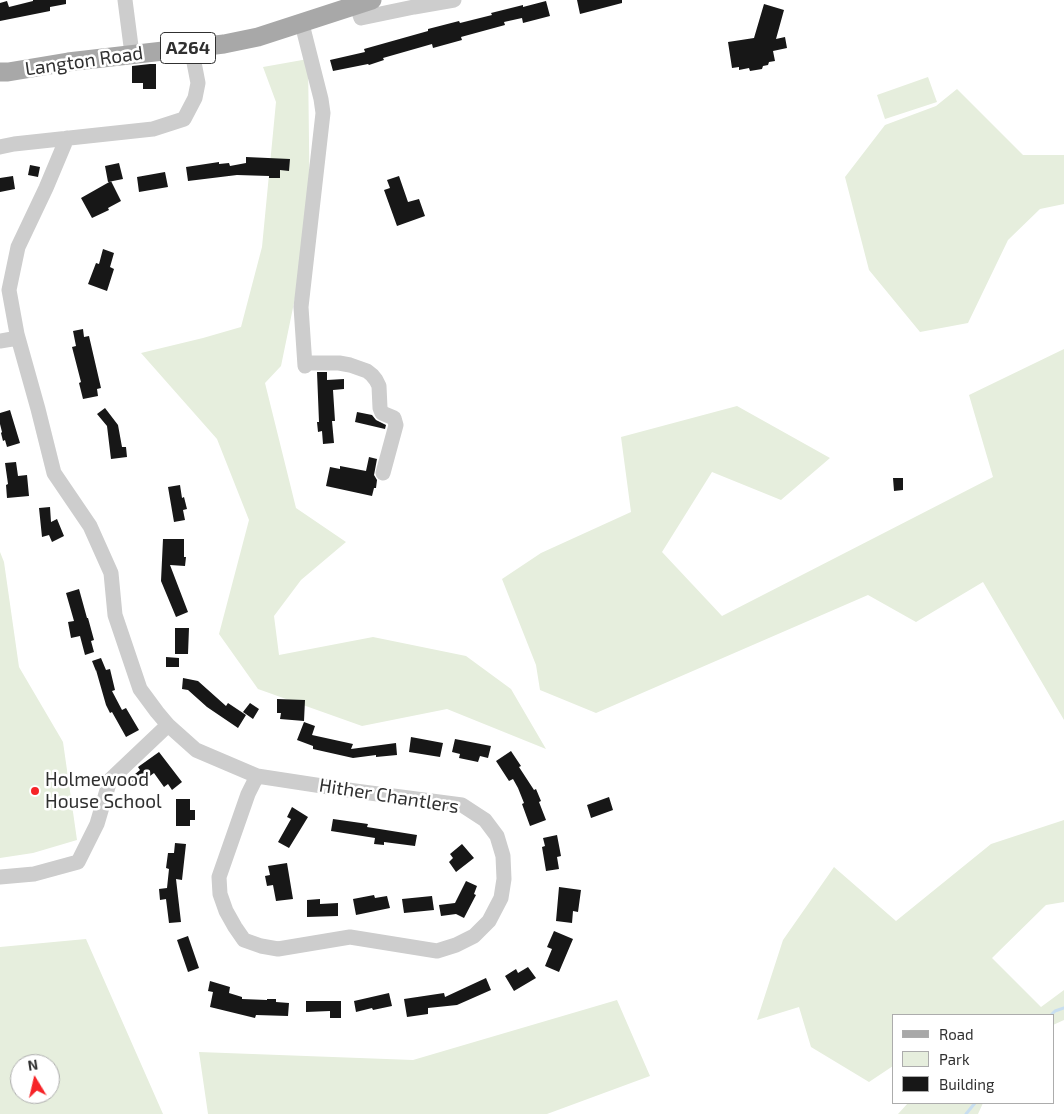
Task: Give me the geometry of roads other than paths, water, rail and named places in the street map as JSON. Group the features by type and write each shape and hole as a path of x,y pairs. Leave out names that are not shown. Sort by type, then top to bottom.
{"main road":[{"name":"Langton Road","path":"0,72 224,44 258,37 302,24 364,2"}],"street":[{"path":"125,0 132,54"},
{"path":"364,2 361,18 454,0"},
{"path":"302,24 323,113 301,307 305,365 350,365 367,371 376,380 379,386 382,413 394,418 396,425 383,473"},
{"path":"0,147 153,129 184,119 195,98 198,82 191,47"},
{"name":"Hither Chantlers","path":"67,138 18,247 9,290 18,338 54,473 90,526 111,573 116,614 140,689 168,725 196,750 257,776 462,805 485,820 497,836 503,856 504,879 501,898 489,921 474,936 456,945 437,951 350,936 278,949 244,940 226,911 220,894 219,877 257,776"},
{"path":"0,341 18,338"},
{"path":"0,876 34,874 78,862 97,824 110,780 168,725"}],"waterway":[{"path":"1052,1014 1064,1008"},
{"path":"966,1114 974,1104"}],"place":[{"name":"Holmewood House School","path":"35,791"}]}
